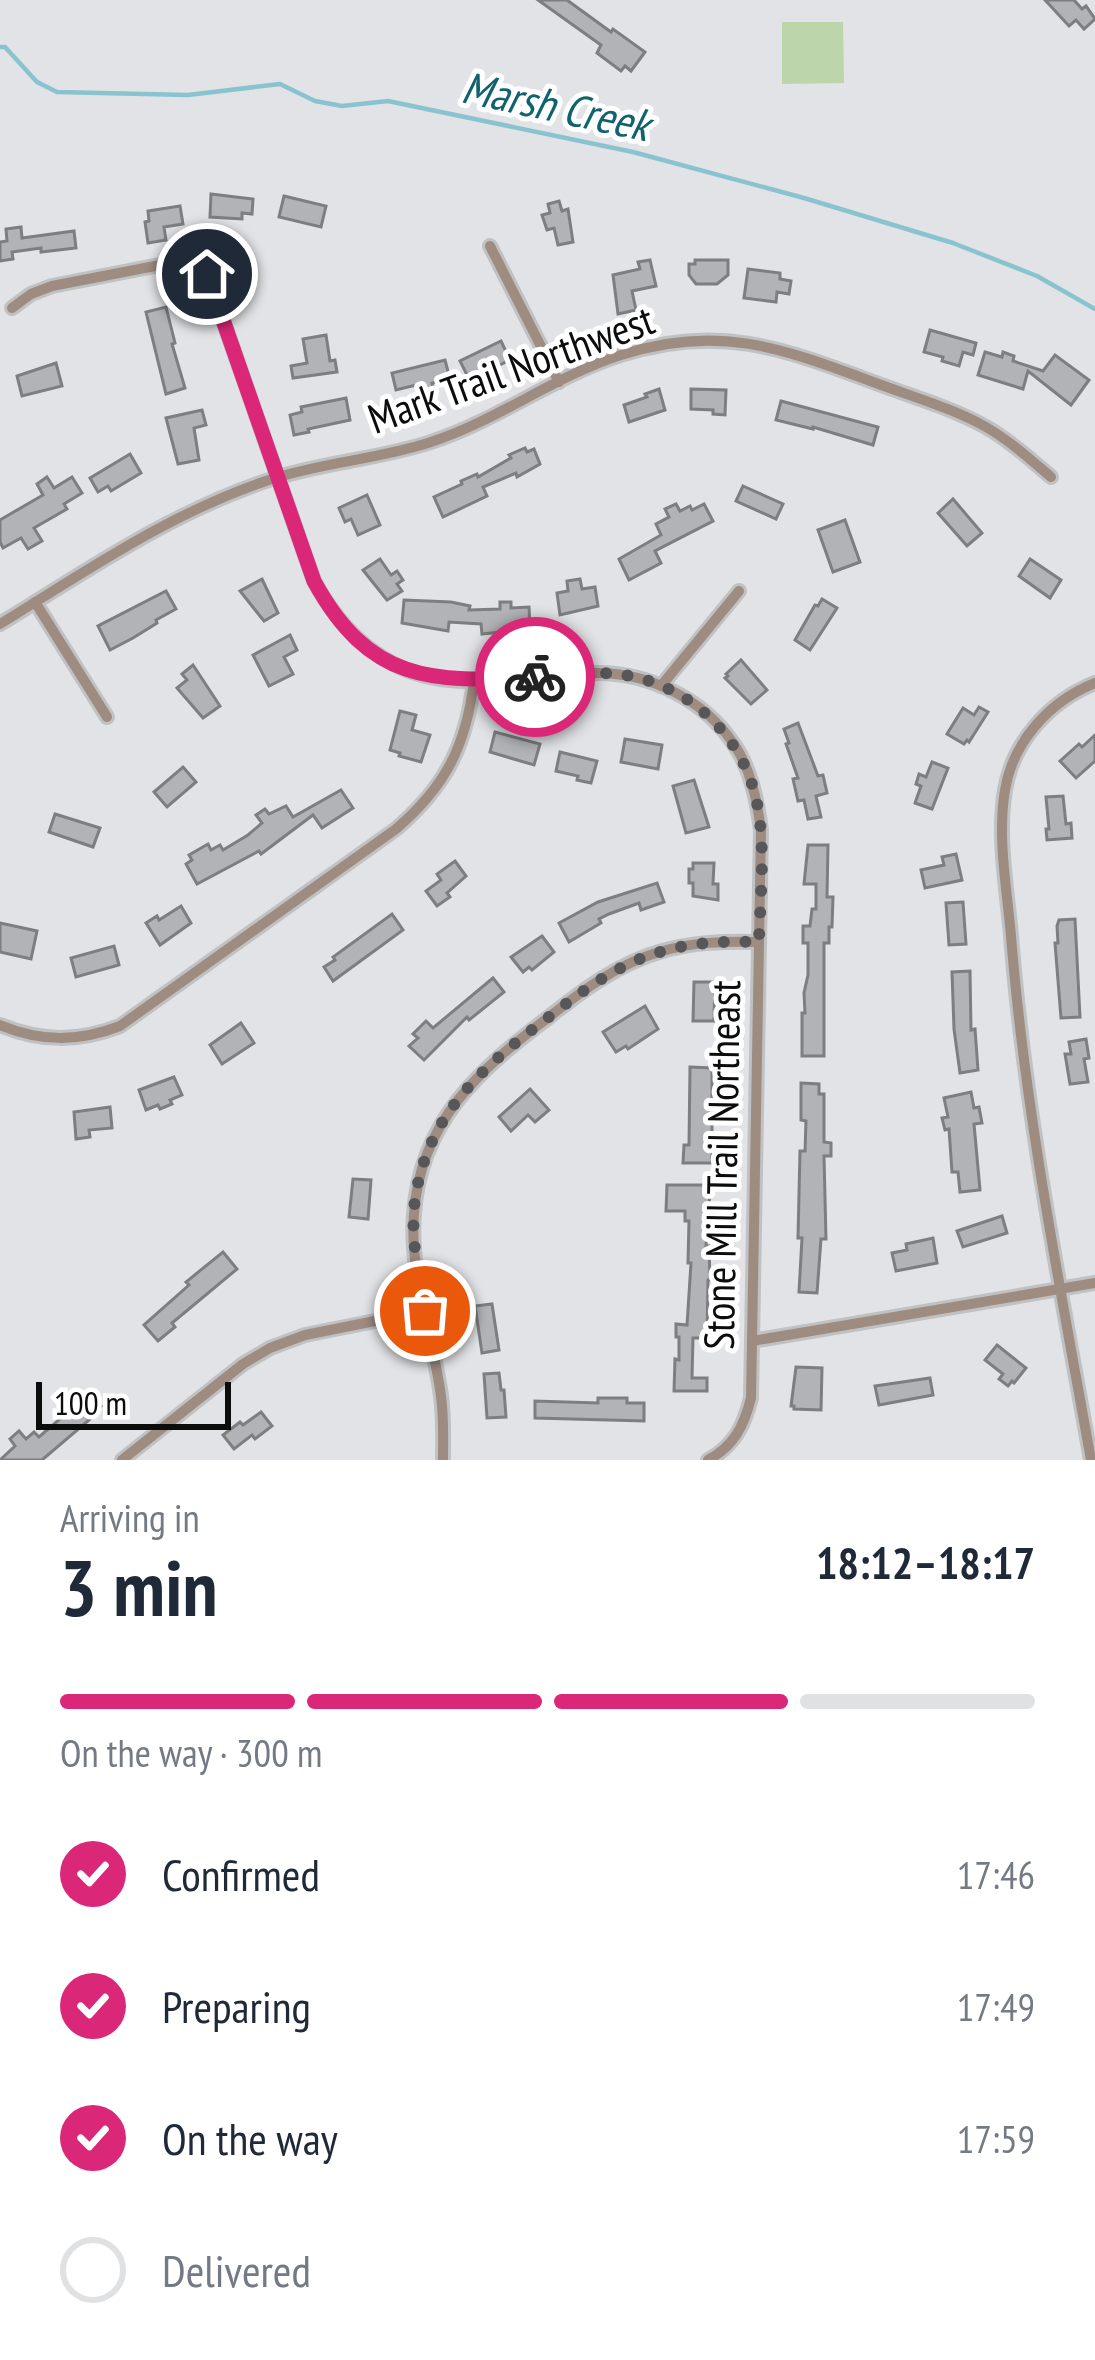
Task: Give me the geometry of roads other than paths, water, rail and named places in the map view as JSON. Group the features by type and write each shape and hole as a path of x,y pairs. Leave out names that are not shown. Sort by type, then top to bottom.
{"street":[{"path":"490,246 560,382"},
{"name":"Stone Mill Trail Northeast","path":"12,308 52,286 201,257 314,581 346,630 374,654 405,670 439,679 632,676 690,700 735,746 757,803 761,830 751,1394 739,1434 708,1460"},
{"name":"Mark Trail Northwest","path":"0,624 173,519 224,496 278,477 434,442 617,356 662,344 712,339 799,355 962,415 1009,442 1051,477"},
{"path":"661,686 740,591"},
{"path":"35,602 107,717"},
{"path":"0,1024 57,1040 120,1027 396,829 442,782 459,751 474,681"},
{"path":"1091,1460 1018,1031 1002,824 1005,789 1024,742 1057,704 1095,683"},
{"path":"443,1460 442,1398 413,1241 417,1189 438,1129 473,1079 499,1054 625,965 690,944 759,942"},
{"path":"752,1341 1095,1282"},
{"path":"122,1460 270,1348 305,1335 425,1311"}],"waterway":[{"name":"Marsh Creek","path":"0,47 37,82 57,92 188,95 280,84 315,101 342,106 388,101 633,152 953,243 1037,276 1095,309"}]}
